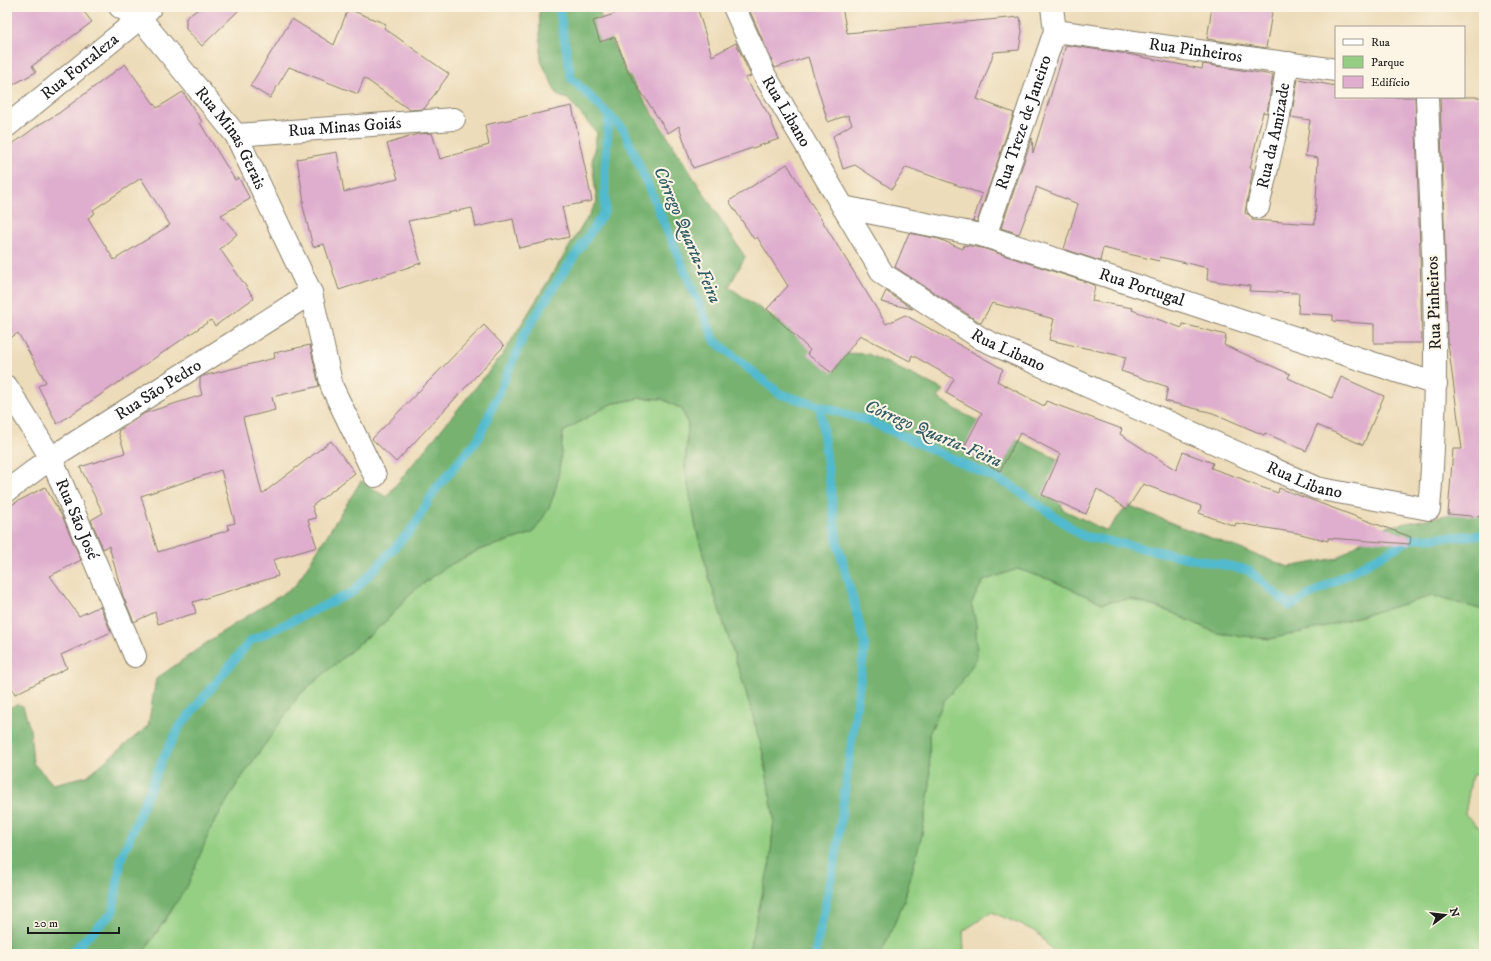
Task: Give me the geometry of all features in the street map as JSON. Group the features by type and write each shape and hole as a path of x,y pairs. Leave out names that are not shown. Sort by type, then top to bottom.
{"street":[{"name":"Rua Minas Gerais","path":"120,7 146,12 236,135 311,293 332,387 375,476"},
{"name":"Rua Libano","path":"734,7 765,76 883,274 982,339 1316,488 1430,509"},
{"name":"Rua Treze de Janeiro","path":"985,236 1055,31 1052,7"},
{"name":"Rua Fortaleza","path":"7,126 146,12"},
{"name":"Rua Pinheiros","path":"1055,31 1335,70"},
{"name":"Rua da Amizade","path":"1258,207 1278,121 1288,63"},
{"name":"Rua Pinheiros","path":"1428,98 1436,384 1430,509"},
{"name":"Rua Minas Goiás","path":"236,135 454,118"},
{"name":"Rua Portugal","path":"843,207 985,236 1436,384"},
{"name":"Rua São Pedro","path":"7,491 51,458 311,293"},
{"name":"Rua São José","path":"7,387 51,458 135,656"}],"green space":[{"path":"539,7 597,7 622,65 745,257 729,287 823,352 868,354 944,390 938,398 962,413 1057,459 1062,509 1107,531 1128,505 1179,526 1289,567 1337,558 1381,528 1452,514 1484,510 1484,610 1432,596 1319,628 1270,639 1216,633 1171,612 1131,599 1102,603 1051,580 1017,569 983,581 971,604 976,623 977,658 960,684 945,699 929,734 930,785 922,834 904,901 881,954 748,954 770,862 774,818 763,753 746,692 711,584 696,528 685,468 688,425 682,409 662,399 641,398 611,404 563,432 559,471 554,494 548,510 533,533 479,550 446,567 412,592 386,621 300,694 237,784 211,828 188,885 142,954 7,954 7,709 17,704 23,706 30,729 33,763 53,784 87,776 148,726 156,679 219,634 295,586 361,481 386,497 503,354 597,202 592,162 597,133 568,99 558,96 541,61"},
{"path":"641,398 662,399 682,409 688,425 685,468 696,528 711,584 746,692 763,753 774,818 770,862 748,954 142,954 171,912 211,828 237,784 300,694 386,621 412,592 446,567 479,550 533,533 554,495 563,432 611,404"},
{"path":"1017,569 1051,580 1102,603 1131,599 1171,612 1216,633 1270,639 1319,628 1432,596 1484,610 1484,773 1472,775 1465,814 1484,832 1484,954 1055,954 1037,932 992,912 963,931 964,954 881,954 904,901 922,834 930,785 929,734 945,699 960,684 976,623 971,604 983,581"}],"building":[{"path":"7,7 80,7 92,22 32,66 36,72 7,88"},
{"path":"201,7 242,7 202,46 186,29 186,18"},
{"path":"613,7 697,7 712,56 736,43 751,76 745,78 771,118 770,119 779,139 693,168 679,126 668,133 628,72 615,37 600,42 593,21 614,14"},
{"path":"748,7 842,7 847,33 1020,17 1022,31 1019,50 994,52 977,99 1014,113 977,222 973,221 982,194 906,167 892,189 855,165 843,169 833,136 852,124 848,115 828,122 808,57 775,68"},
{"path":"1212,7 1273,7 1266,48 1207,39"},
{"path":"348,9 386,24 384,28 449,74 424,109 410,110 364,78 358,94 289,67 270,98 250,86 292,19 334,45"},
{"path":"1066,45 1127,54 1202,69 1203,64 1273,75 1267,113 1263,112 1250,168 1253,169 1245,213 1253,218 1252,220 1315,224 1318,158 1305,156 1310,120 1291,117 1298,79 1335,86 1335,98 1415,98 1422,343 1374,343 1374,324 1333,321 1333,315 1298,313 1299,293 1249,291 1250,286 1207,280 1208,268 1160,257 1159,261 1103,248 1100,261 1064,249 1078,204 1036,187 1019,234 1001,228 1032,138 1033,153"},
{"path":"125,64 157,108 183,92 235,180 239,178 250,199 221,215 237,234 220,249 254,298 215,326 211,320 57,424 38,386 46,382 18,333 7,340 7,148 40,124 59,113","holes":["141,178 170,225 114,260 88,218 95,213 93,210"]},
{"path":"1484,97 1484,498 1482,517 1448,514 1453,449 1462,449 1447,343 1440,98"},
{"path":"572,106 592,201 562,207 569,237 519,248 513,219 476,227 472,208 408,221 421,263 339,290 324,244 313,247 302,202 304,202 297,159 337,152 344,192 398,179 387,144 418,134 432,133 440,159 489,145 485,125"},
{"path":"787,164 886,324 905,315 1003,369 997,381 1044,406 1046,401 1122,429 1120,434 1176,470 1183,452 1213,463 1211,468 1245,480 1244,481 1278,493 1279,488 1411,537 1410,544 1328,538 1328,541 1297,533 1236,523 1235,526 1199,513 1201,506 1143,484 1127,509 1097,489 1086,514 1042,495 1060,454 1020,433 1000,471 962,451 982,413 946,393 954,379 912,355 910,361 860,335 832,373 807,354 810,350 767,309 788,286 757,237 754,239 729,201"},
{"path":"909,233 939,239 963,249 964,245 982,248 1095,285 1092,301 1133,308 1132,310 1182,328 1183,324 1226,335 1224,345 1290,374 1288,378 1332,398 1341,377 1384,396 1363,445 1317,425 1306,451 1213,413 1165,401 1168,387 1121,371 1126,357 1049,340 1054,319 992,303 981,323 895,267"},
{"path":"886,291 913,309 881,302"},
{"path":"484,325 504,346 396,462 372,439"},
{"path":"310,345 319,386 272,397 275,410 243,418 262,494 331,441 355,473 312,506 316,518 308,520 317,547 273,560 278,576 193,602 196,613 158,624 155,612 134,622 123,596 109,546 103,549 91,520 103,513 80,467 125,453 118,431 145,413 202,395 200,378 203,376 275,358 274,353","holes":["221,470 235,523 227,525 229,530 158,552 141,496"]},
{"path":"45,487 63,518 81,560 50,576 79,616 100,606 111,632 61,655 67,668 15,694 7,678 7,507"}],"waterway":[{"name":"Córrego Quarta-Feira","path":"559,7 571,78 624,130 715,341 780,394 869,421 1010,485 1083,536 1248,570 1290,606 1411,539 1484,535"},
{"path":"70,954 113,912 121,859 161,762 180,726 250,641 353,592 412,529 435,490 479,438 525,333 605,211 605,170 609,115"},
{"path":"815,954 836,855 865,644 837,541 820,406"}]}
